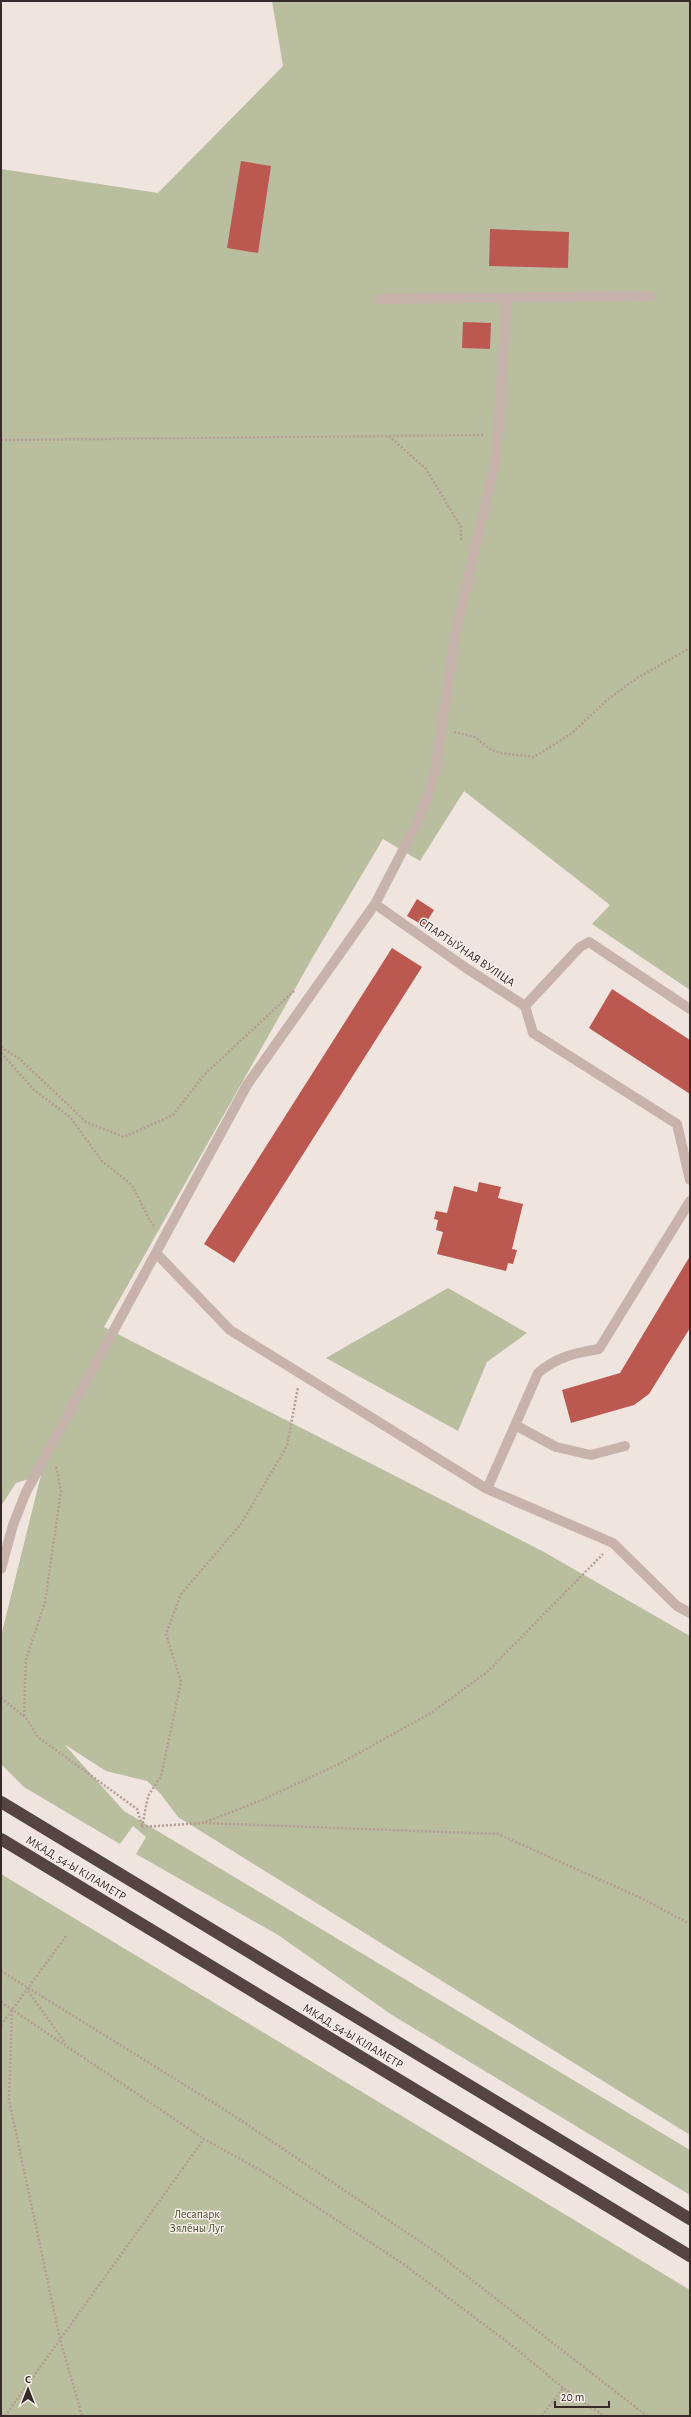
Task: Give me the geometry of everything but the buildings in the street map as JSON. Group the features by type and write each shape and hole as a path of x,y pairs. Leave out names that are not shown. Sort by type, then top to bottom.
{"highway":[{"path":"1,1792 17,1812"},
{"name":"МКАД, 54-Ы КІЛАМЕТР","path":"1,1802 690,2219"},
{"name":"МКАД, 54-Ы КІЛАМЕТР","path":"1,1839 690,2256"}],"street":[{"path":"379,299 650,296"},
{"path":"1,1569 13,1525 26,1492 247,1084 375,904 415,827 427,800 436,766 455,635 496,458 499,435 507,298"},
{"name":"СПАРТЫЎНАЯ ВУЛІЦА","path":"375,904 525,1006"},
{"path":"690,1009 589,942 580,947 525,1006 533,1033 677,1124 690,1180"},
{"path":"487,1489 538,1373 552,1362 568,1354 599,1349 690,1202"},
{"path":"156,1254 230,1330 300,1375 487,1489 613,1543 677,1606 690,1613"},
{"path":"515,1425 556,1447 591,1455 625,1446"}],"path":[{"path":"1,440 499,435"},
{"path":"388,436 426,469 461,527 461,543"},
{"path":"442,728 475,737 488,748 500,753 534,757 571,734 607,700 637,678 690,648"},
{"path":"1,1047 21,1060 86,1122 124,1137 174,1115 204,1075 298,988"},
{"path":"1,1053 34,1090 70,1117 102,1161 132,1185 150,1221 164,1238"},
{"path":"142,1827 148,1796 161,1776 181,1682 166,1634 181,1594 241,1524 288,1446 300,1375"},
{"path":"24,1716 26,1659 45,1602 61,1491 53,1443"},
{"path":"203,1823 262,1800 341,1763 431,1714 487,1672 613,1543"},
{"path":"1,1698 24,1716 38,1737 137,1809 142,1827"},
{"path":"142,1827 203,1823 498,1834 641,1898 690,1924"},
{"path":"1,2025 66,1936"},
{"path":"1,1971 27,1989 233,2115 437,2254 647,2416"},
{"path":"27,1989 67,2046"},
{"path":"1,2002 204,2139 260,2170 402,2263 514,2347 563,2388 604,2416"},
{"path":"12,2009 9,2100 60,2340 82,2416"},
{"path":"5,2416 204,2139"},
{"path":"542,2416 563,2388"}],"green space":[{"path":"272,1 690,1 690,990 592,924 610,905 464,791 420,861 383,839 314,955 104,1327 544,1552 690,1636 690,2135 178,1817 160,1793 147,1781 106,1771 64,1744 124,1811 690,2150 690,2195 392,2015 278,1935 136,1854 146,1837 133,1826 120,1844 24,1787 1,1764 1,1636 41,1475 16,1483 1,1506 1,169 158,193 283,66"},
{"path":"448,1288 527,1333 487,1362 458,1431 326,1358"},
{"name":"Лесапарк Зялёны Луг","path":"1,1874 690,2290 690,2416 1,2416"}]}
